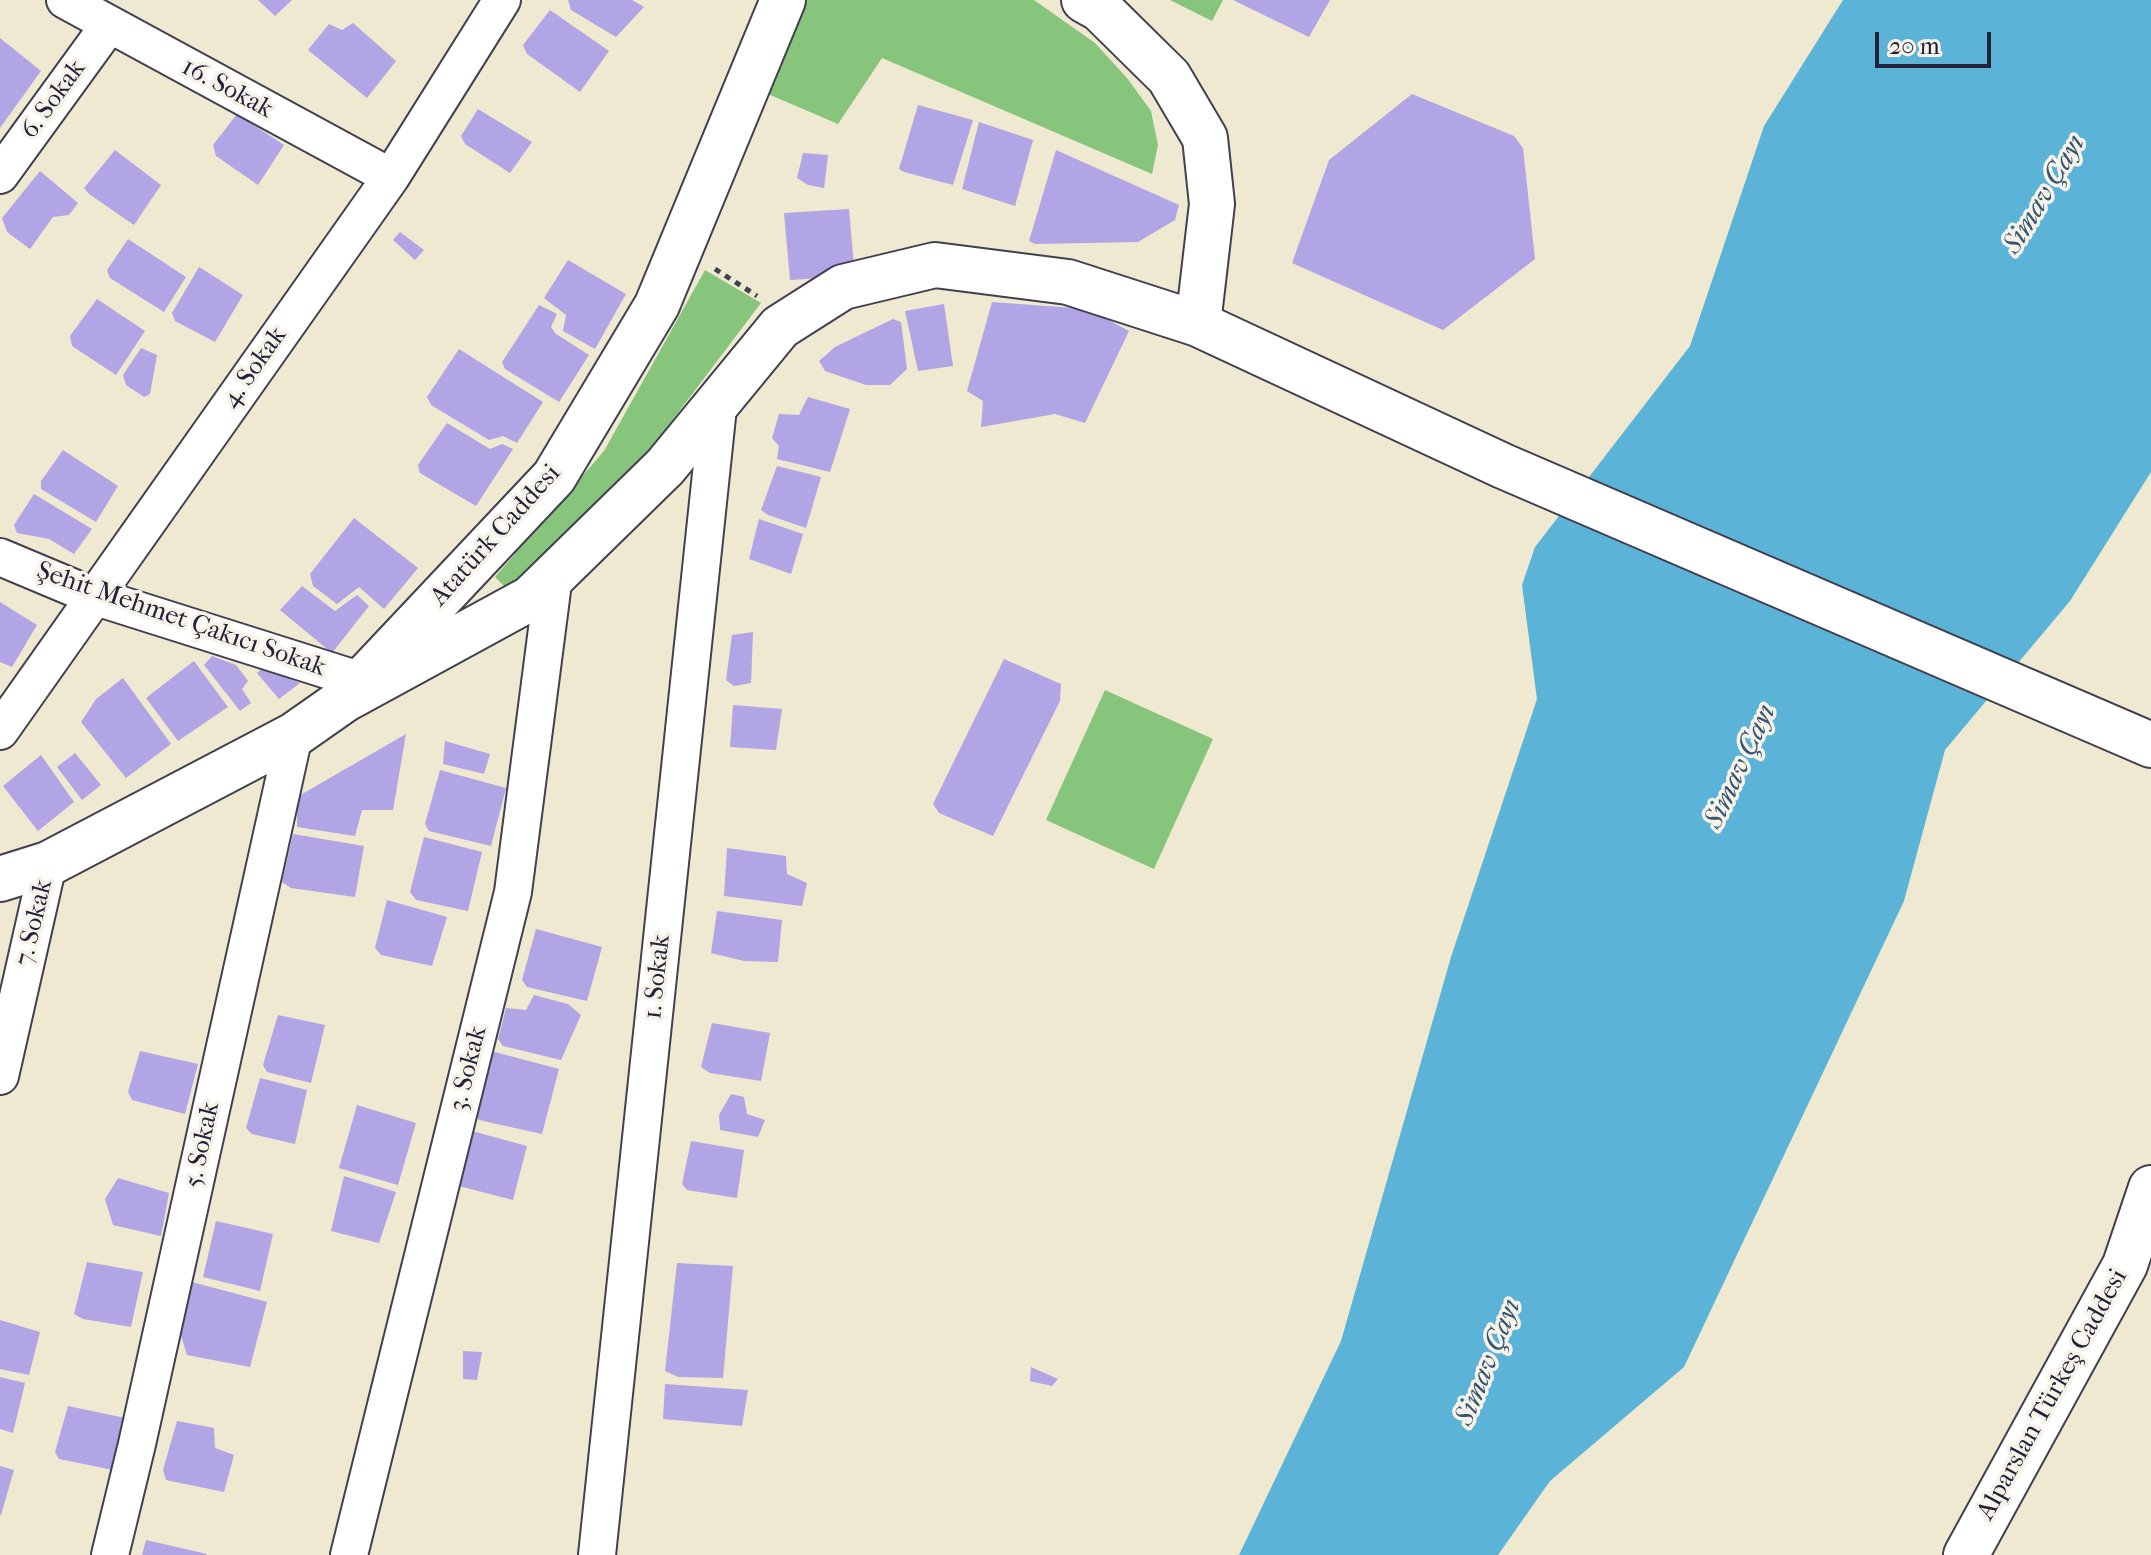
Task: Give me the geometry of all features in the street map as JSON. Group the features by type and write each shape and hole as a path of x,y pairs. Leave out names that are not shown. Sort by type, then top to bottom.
{"main road":[{"path":"1084,0 1100,9 1169,77 1205,138 1212,204 1198,324"},
{"name":"Atatürk Caddesi","path":"0,879 48,864 294,735 353,690 554,477 657,305 771,4"},
{"path":"353,690 531,598 665,467 780,327 843,287 935,265 1068,282 1198,324 1503,466 2151,745"},
{"name":"Alparslan Türkeş Caddesi","path":"1966,1555 2125,1265 2151,1188"}],"street":[{"name":"16. Sokak","path":"65,0 391,177"},
{"name":"4. Sokak","path":"0,731 391,177 502,0"},
{"name":"6. Sokak","path":"0,175 109,25"},
{"name":"1. Sokak","path":"597,1555 719,398"},
{"name":"Şehit Mehmet Çakıcı Sokak","path":"0,557 93,596 353,690"},
{"name":"3. Sokak","path":"349,1555 513,892 554,575"},
{"name":"5. Sokak","path":"110,1555 294,735"},
{"name":"7. Sokak","path":"0,1076 48,864"}],"path":[{"path":"707,264 757,296"}],"green space":[{"path":"804,0 1034,0 1095,43 1127,78 1151,111 1158,145 1152,174 882,58 838,124 768,94"},
{"path":"1170,0 1223,0 1212,21"},
{"path":"705,270 761,303 646,455 512,594 495,577 604,451"},
{"path":"1105,690 1213,739 1154,869 1046,820"}],"water":[{"name":"Simav Çayı","path":"1843,0 2151,0 2151,472 2070,601 1945,750 1904,901 1684,1367 1550,1481 1498,1555 1239,1555 1341,1341 1451,957 1537,699 1522,585 1535,547 1690,346 1764,126"}],"building":[{"path":"258,0 292,0 275,16"},
{"path":"568,0 632,0 644,7 616,37 571,10"},
{"path":"1233,0 1330,0 1309,37"},
{"path":"550,10 609,51 580,92 527,54 523,45"},
{"path":"353,23 396,61 367,98 308,50 329,24 342,30"},
{"path":"0,38 41,71 0,128"},
{"path":"1412,94 1514,136 1523,148 1535,259 1443,330 1292,263 1329,160"},
{"path":"918,105 973,120 953,185 899,169"},
{"path":"478,109 532,142 510,173 465,144 461,136"},
{"path":"237,114 284,145 258,185 216,156 213,145"},
{"path":"979,122 1033,140 1015,206 962,189"},
{"path":"115,150 161,185 134,225 84,188"},
{"path":"1056,150 1179,205 1175,220 1138,242 1035,244 1029,241"},
{"path":"803,153 828,155 824,188 808,185 797,178"},
{"path":"40,171 78,203 69,215 53,217 30,249 7,232 2,218"},
{"path":"849,209 855,276 790,280 784,213"},
{"path":"400,232 424,250 415,260 393,240"},
{"path":"128,239 186,277 164,312 110,278 107,270"},
{"path":"568,260 626,294 595,349 563,331 566,315 544,298"},
{"path":"199,267 243,295 215,342 175,321 172,313"},
{"path":"97,299 145,331 116,375 72,346 70,336"},
{"path":"992,302 1088,309 1129,331 1085,423 1055,414 981,427 983,401 967,391"},
{"path":"944,304 953,366 918,371 905,311"},
{"path":"539,305 557,314 551,327 556,334 589,355 559,402 505,369 502,362"},
{"path":"893,319 901,322 907,369 890,385 866,385 825,371 819,361 835,347"},
{"path":"141,348 157,355 150,394 144,397 126,385 123,375"},
{"path":"459,349 543,402 517,443 503,436 489,440 431,405 427,397"},
{"path":"808,397 850,409 830,472 777,459 779,446 772,438 779,414 799,415"},
{"path":"447,423 490,449 502,444 513,449 476,506 420,473 418,465"},
{"path":"63,450 118,486 96,522 41,489 41,481"},
{"path":"777,466 821,477 806,528 761,510"},
{"path":"34,494 92,529 74,554 49,539 17,533 14,525"},
{"path":"354,518 418,568 384,609 359,587 337,604 313,586 310,574"},
{"path":"759,519 803,534 791,574 749,559"},
{"path":"302,586 335,611 357,595 369,606 332,653 280,610"},
{"path":"0,602 37,625 12,667 0,662"},
{"path":"753,632 751,683 734,686 726,680 732,635"},
{"path":"212,656 236,665 248,681 242,689 251,703 240,711 204,665"},
{"path":"1004,659 1061,684 1060,701 993,836 939,813 933,804"},
{"path":"194,661 228,707 178,741 146,698"},
{"path":"263,668 300,683 279,699 257,673"},
{"path":"123,678 171,744 126,778 81,722 96,699"},
{"path":"733,705 782,709 776,750 730,747"},
{"path":"406,734 393,810 362,810 355,836 297,827 297,797"},
{"path":"445,741 490,754 484,774 443,764"},
{"path":"75,753 101,785 82,800 57,767"},
{"path":"41,755 74,802 38,831 3,786"},
{"path":"440,770 506,788 491,846 429,831 425,824"},
{"path":"293,834 364,846 355,897 291,888 282,882"},
{"path":"424,837 482,852 468,911 416,900 410,892"},
{"path":"727,848 786,856 787,874 807,883 802,906 724,896"},
{"path":"387,900 447,917 432,966 381,955 375,948"},
{"path":"717,911 782,920 778,962 744,961 711,953"},
{"path":"536,929 602,947 587,1001 527,987 522,980"},
{"path":"534,995 568,1004 581,1015 561,1060 503,1046 498,1039 506,1008 526,1010"},
{"path":"278,1015 325,1025 311,1083 267,1072 263,1065"},
{"path":"712,1023 770,1033 761,1081 710,1073 701,1067"},
{"path":"140,1051 198,1064 185,1114 132,1100 128,1092"},
{"path":"491,1051 559,1069 542,1134 479,1120 474,1113"},
{"path":"260,1078 307,1090 295,1144 252,1134 246,1128"},
{"path":"731,1094 744,1097 747,1114 765,1120 758,1137 720,1130 719,1115"},
{"path":"357,1105 416,1123 398,1185 339,1168"},
{"path":"472,1131 527,1146 513,1200 459,1186"},
{"path":"691,1141 744,1150 737,1198 687,1190 682,1184"},
{"path":"344,1176 396,1192 379,1243 331,1231"},
{"path":"118,1178 169,1193 161,1236 113,1225 105,1199"},
{"path":"216,1221 273,1234 260,1291 203,1277"},
{"path":"87,1262 143,1272 131,1327 83,1319 74,1314"},
{"path":"677,1263 733,1266 723,1378 678,1377 665,1371"},
{"path":"192,1282 267,1302 250,1367 187,1355 179,1329"},
{"path":"0,1320 40,1332 29,1375 0,1369"},
{"path":"463,1351 482,1352 477,1380 463,1379"},
{"path":"1031,1367 1058,1379 1052,1386 1030,1381"},
{"path":"0,1377 25,1383 13,1433 0,1429"},
{"path":"665,1384 748,1390 742,1426 663,1419"},
{"path":"68,1406 125,1418 113,1470 59,1459 55,1452"},
{"path":"177,1421 214,1428 215,1448 234,1455 224,1492 166,1480 163,1470"},
{"path":"0,1466 14,1470 1,1515 0,1515"},
{"path":"146,1540 207,1554 142,1555"}]}
